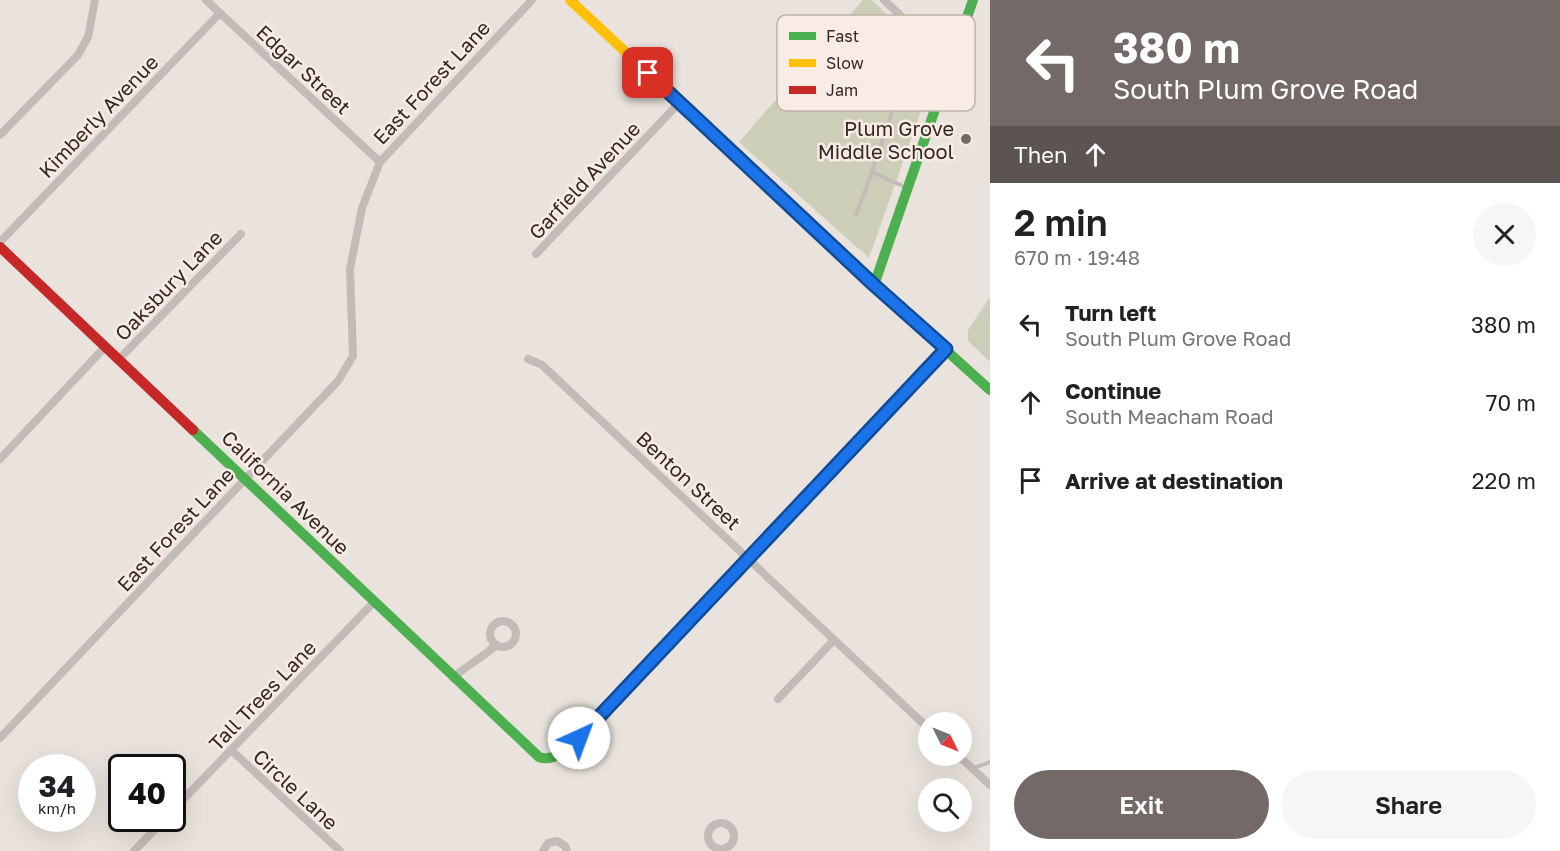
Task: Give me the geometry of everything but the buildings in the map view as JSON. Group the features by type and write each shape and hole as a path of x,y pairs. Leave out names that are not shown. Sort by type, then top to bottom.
{"street":[{"path":"0,135 78,55 88,37 95,0"},
{"name":"Edgar Street","path":"206,0 380,162"},
{"name":"East Forest Lane","path":"0,738 338,381 353,356 350,269 362,208 380,162 532,0"},
{"path":"570,0 874,285 990,390"},
{"path":"884,0 900,15"},
{"path":"968,15 973,0"},
{"name":"Kimberly Avenue","path":"0,242 220,13"},
{"name":"Garfield Avenue","path":"537,254 679,103"},
{"path":"874,285 934,111"},
{"name":"Oaksbury Lane","path":"119,359 241,234"},
{"name":"California Avenue","path":"0,247 246,478 453,678 536,755 548,760 556,759 564,754 748,558"},
{"path":"0,459 105,347"},
{"path":"748,558 946,349"},
{"name":"Benton Street","path":"528,359 542,365 918,719"},
{"name":"Tall Trees Lane","path":"186,797 375,601"},
{"path":"778,699 834,640"},
{"path":"453,678 469,663 479,661 495,645"},
{"name":"Circle Lane","path":"231,750 340,851"},
{"path":"972,768 990,785"},
{"path":"134,851 152,832"},
{"path":"543,851 548,843 557,842 567,851"}],"lane":[{"path":"856,215 892,111"},
{"path":"872,172 908,188"},
{"path":"972,768 990,762"}],"green space":[{"path":"863,0 872,0 888,15 850,15"},
{"path":"777,98 777,111 921,111 869,258 739,142"},
{"path":"990,297 990,362 968,341 968,330"}],"traffic: fast":[{"path":"968,15 973,0"},
{"path":"874,285 934,111"},
{"path":"906,314 990,390"},
{"path":"810,493 946,349"},
{"path":"193,430 539,757 549,758 570,748 615,700"}],"traffic: slow":[{"path":"570,0 906,314"},
{"path":"615,700 810,493"}],"traffic: jam":[{"path":"0,247 193,430"}],"place":[{"name":"Plum Grove Middle School","path":"966,139"}],"route":[{"path":"579,738 946,349 874,285 648,73"}]}
